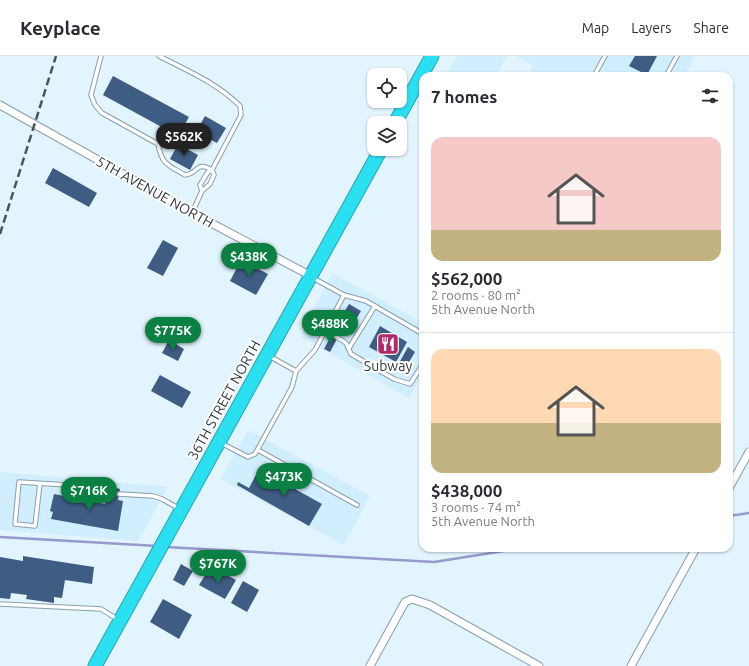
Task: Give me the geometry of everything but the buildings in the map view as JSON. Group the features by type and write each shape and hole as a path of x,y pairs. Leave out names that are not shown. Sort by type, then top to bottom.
{"highway":[{"path":"423,72 432,56"},
{"path":"399,116 419,80"},
{"name":"36TH STREET NORTH","path":"95,666 377,156"}],"street":[{"name":"5TH AVENUE NORTH","path":"0,104 192,213 311,276"},
{"path":"733,481 749,452"},
{"path":"632,666 694,552"},
{"path":"370,666 405,602 412,599 430,606 539,666"}],"lane":[{"path":"101,56 91,95 95,106 102,113 158,144 162,160 185,175 188,175 200,166 205,166 212,170 214,175 210,184 202,191 192,213"},
{"path":"159,56 215,85 230,96 240,106 241,115 212,170 208,172 200,185 202,191"},
{"path":"596,72 605,56"},
{"path":"668,72 677,56"},
{"path":"311,276 344,296 366,301 419,332"},
{"path":"219,441 248,457 255,454 292,387 296,370 315,350 344,296"},
{"path":"349,348 375,306"},
{"path":"326,330 346,343 351,354 394,379 410,384 419,370"},
{"path":"267,355 296,370"},
{"path":"258,450 357,505"},
{"path":"40,484 35,526 15,524 19,482 84,486 107,492"},
{"path":"119,494 152,496 162,499 181,510"},
{"path":"0,604 101,609 120,621"}],"shaded area":[{"path":"457,56 507,56 498,72 448,72"},
{"path":"516,56 695,56 686,72 530,72 533,66"},
{"path":"332,273 419,321 419,381 409,398 300,336"},
{"path":"248,430 370,496 344,545 221,479"},
{"path":"0,472 168,487 138,541 0,530"}],"waterway":[{"path":"733,515 749,513"},
{"path":"0,537 157,546"},
{"path":"166,547 434,562 497,552"}],"railway":[{"path":"0,234 56,56"}],"place":[{"name":"Subway","path":"388,344"}]}
